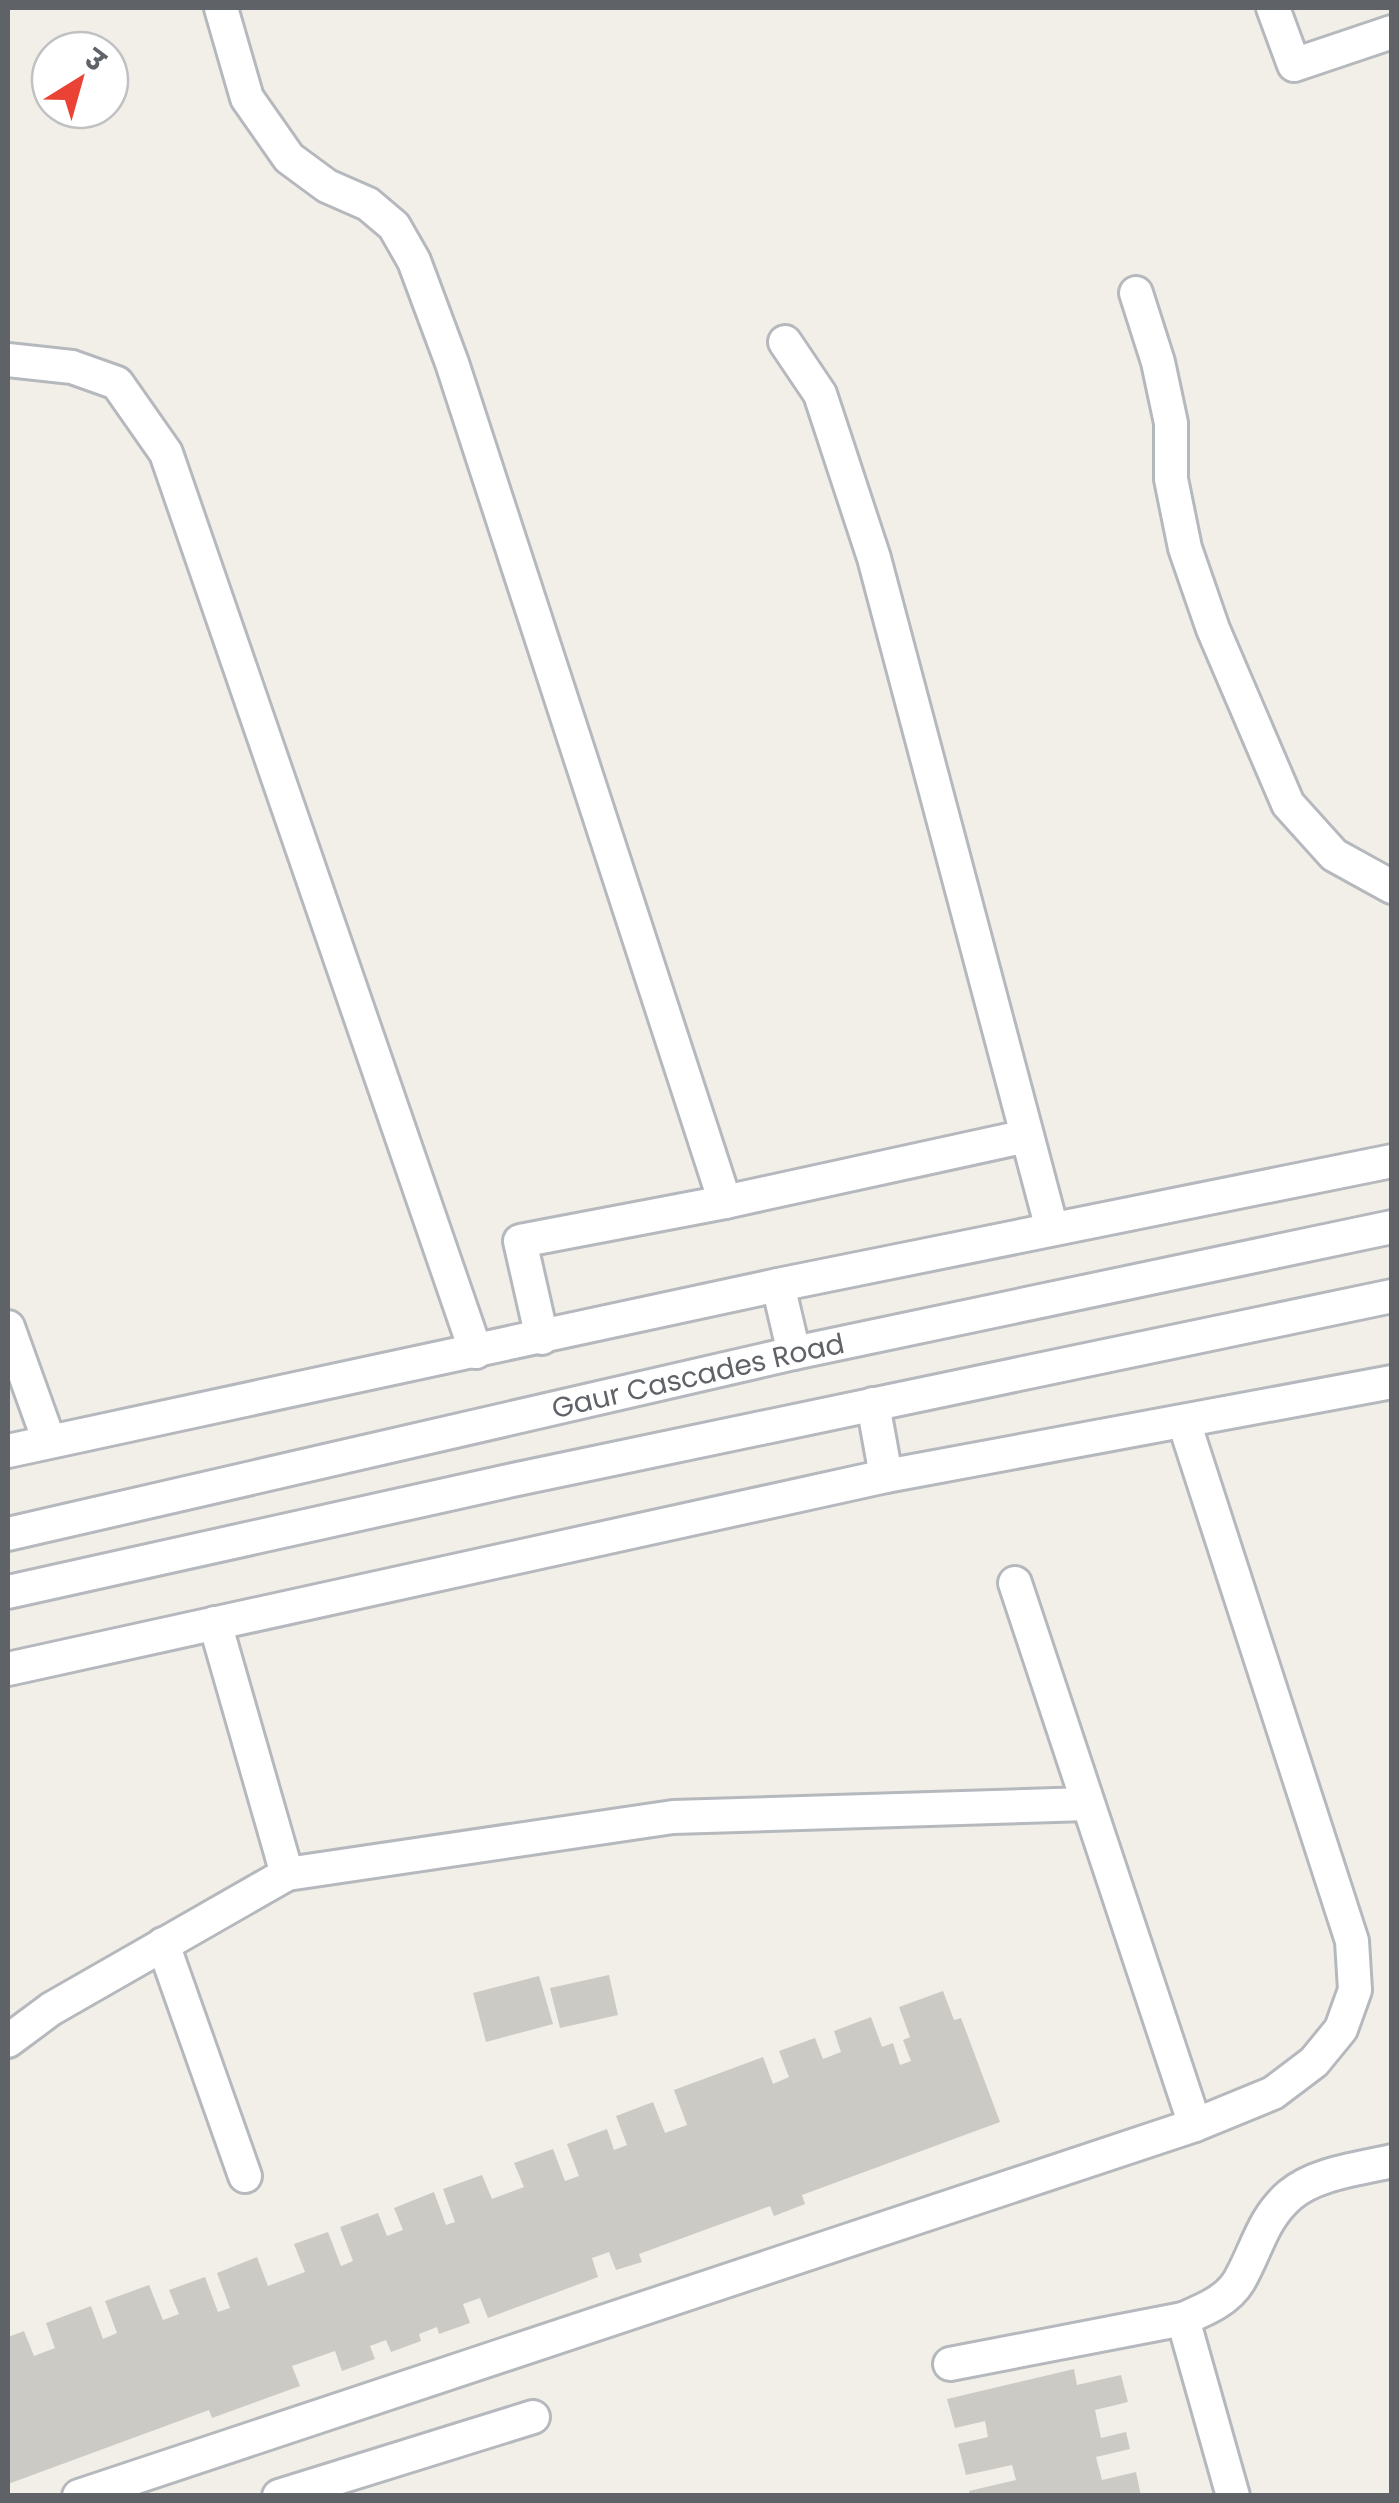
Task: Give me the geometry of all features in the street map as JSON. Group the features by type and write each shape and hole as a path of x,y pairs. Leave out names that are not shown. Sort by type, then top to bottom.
{"street":[{"path":"221,8 246,98 289,158 327,186 368,204 394,226 414,261 452,363 725,1202"},
{"path":"1273,8 1294,65 1392,32"},
{"path":"1136,293 1158,362 1171,423 1171,479 1184,548 1213,629 1288,804 1334,855 1392,887"},
{"path":"786,342 820,394 874,558 1052,1229"},
{"path":"8,360 72,367 117,383 166,453 476,1352"},
{"path":"542,1338 520,1240 725,1202 1027,1136"},
{"path":"8,1451 778,1285 1392,1161"},
{"name":"Gaur Cascades Road","path":"8,1534 794,1353 1392,1227"},
{"path":"778,1285 794,1353"},
{"path":"8,1592 1392,1296"},
{"path":"9,1335 49,1441"},
{"path":"8,1669 886,1476 1392,1382"},
{"path":"873,1404 886,1476"},
{"path":"79,2496 1194,2125 1274,2093 1314,2062 1341,2029 1356,1990 1352,1941 1184,1422"},
{"path":"1015,1584 1194,2125"},
{"path":"215,1623 287,1874"},
{"path":"8,2041 51,2008 287,1874 673,1817 1087,1804"},
{"path":"163,1944 245,2176"},
{"path":"950,2364 1183,2319 1216,2305 1238,2284 1267,2218 1292,2192 1350,2170 1392,2161"},
{"path":"1183,2319 1233,2496"},
{"path":"280,2496 532,2417"}],"building":[{"path":"609,1975 618,2015 560,2028 550,1988"},
{"path":"539,1976 553,2024 486,2042 473,1993"},
{"path":"943,1991 954,2020 961,2018 1000,2122 802,2195 805,2204 774,2216 770,2206 639,2254 642,2262 616,2270 609,2252 592,2258 598,2277 488,2318 480,2298 463,2304 470,2323 439,2334 437,2327 419,2334 421,2341 391,2352 386,2340 370,2346 375,2359 342,2371 335,2351 292,2366 300,2386 212,2418 209,2410 8,2484 8,2337 24,2331 34,2356 55,2348 46,2323 91,2306 103,2339 117,2333 105,2301 149,2285 163,2320 179,2314 169,2290 205,2277 218,2312 230,2308 217,2273 257,2257 268,2286 305,2272 294,2244 328,2232 341,2266 353,2261 340,2227 378,2213 387,2236 403,2230 394,2208 434,2192 446,2225 455,2222 443,2189 482,2175 492,2199 524,2187 514,2163 553,2149 565,2181 579,2176 567,2144 607,2129 614,2150 627,2145 616,2116 653,2102 665,2133 687,2125 674,2090 763,2057 773,2084 789,2077 779,2051 815,2038 823,2059 841,2052 834,2031 871,2017 882,2047 893,2043 900,2065 911,2061 903,2040 910,2037 899,2007"},
{"path":"1074,2369 1077,2385 1121,2375 1128,2402 1095,2410 1101,2438 1126,2432 1130,2449 1096,2457 1102,2480 1136,2472 1141,2496 970,2496 969,2491 1016,2480 1012,2465 966,2475 958,2444 988,2437 985,2421 955,2428 947,2399"}]}
